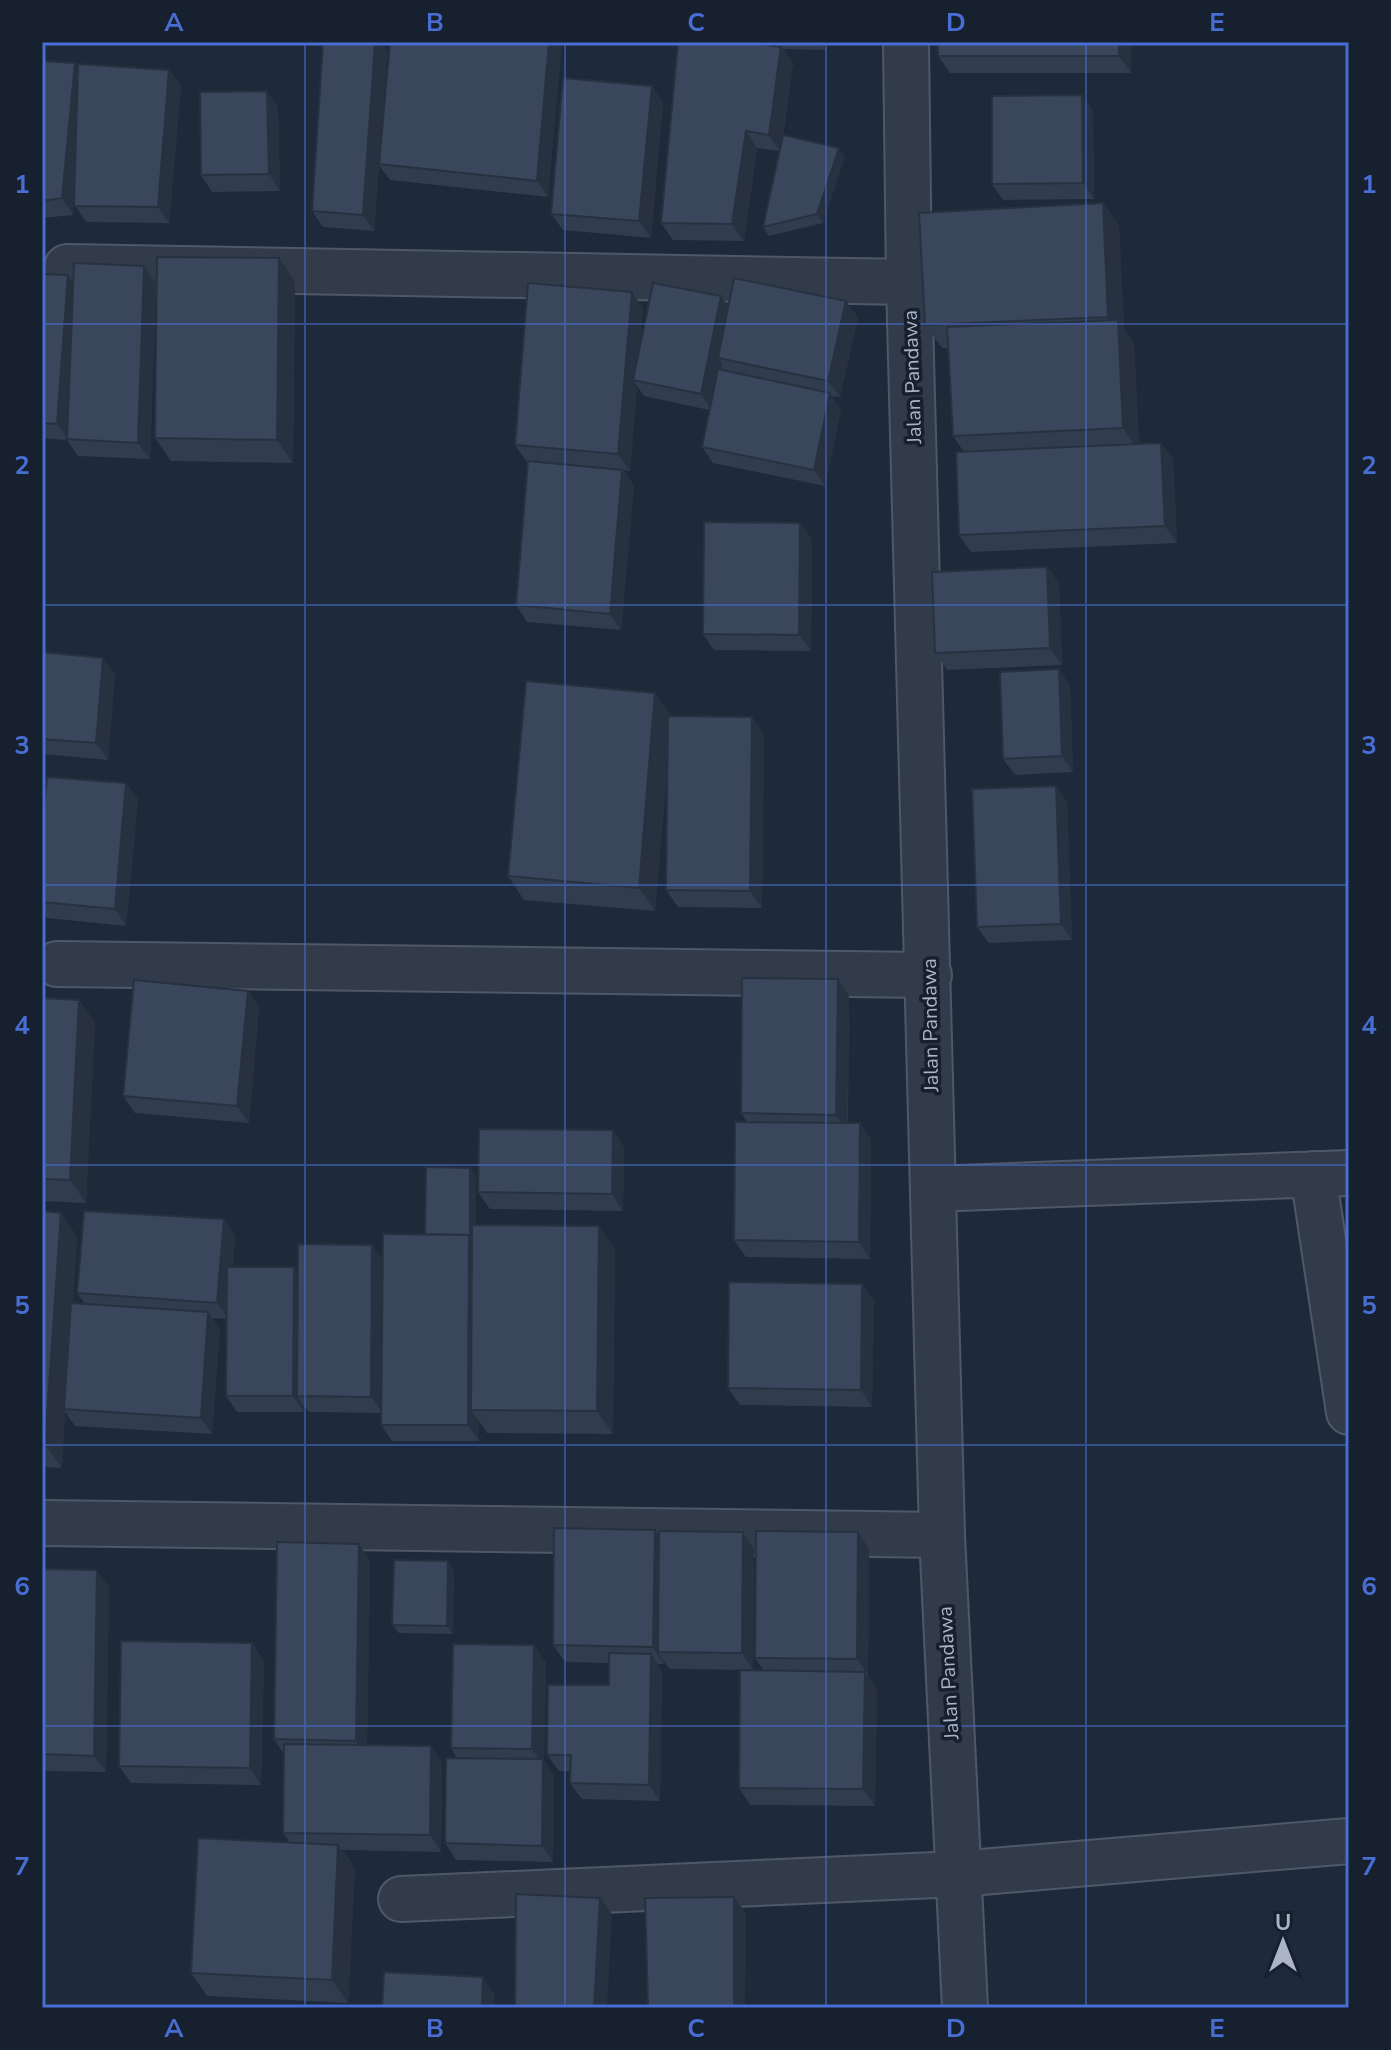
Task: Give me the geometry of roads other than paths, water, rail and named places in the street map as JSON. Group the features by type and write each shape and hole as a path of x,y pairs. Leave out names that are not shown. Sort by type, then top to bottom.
{"street":[{"name":"Jalan Pandawa","path":"906,42 909,282 942,1535 965,2008"},
{"path":"67,267 909,282"},
{"path":"57,964 929,975"},
{"path":"933,1189 1331,1174 1349,1412"},
{"path":"42,1523 942,1535"},
{"path":"401,1899 958,1874 1349,1841"}]}
